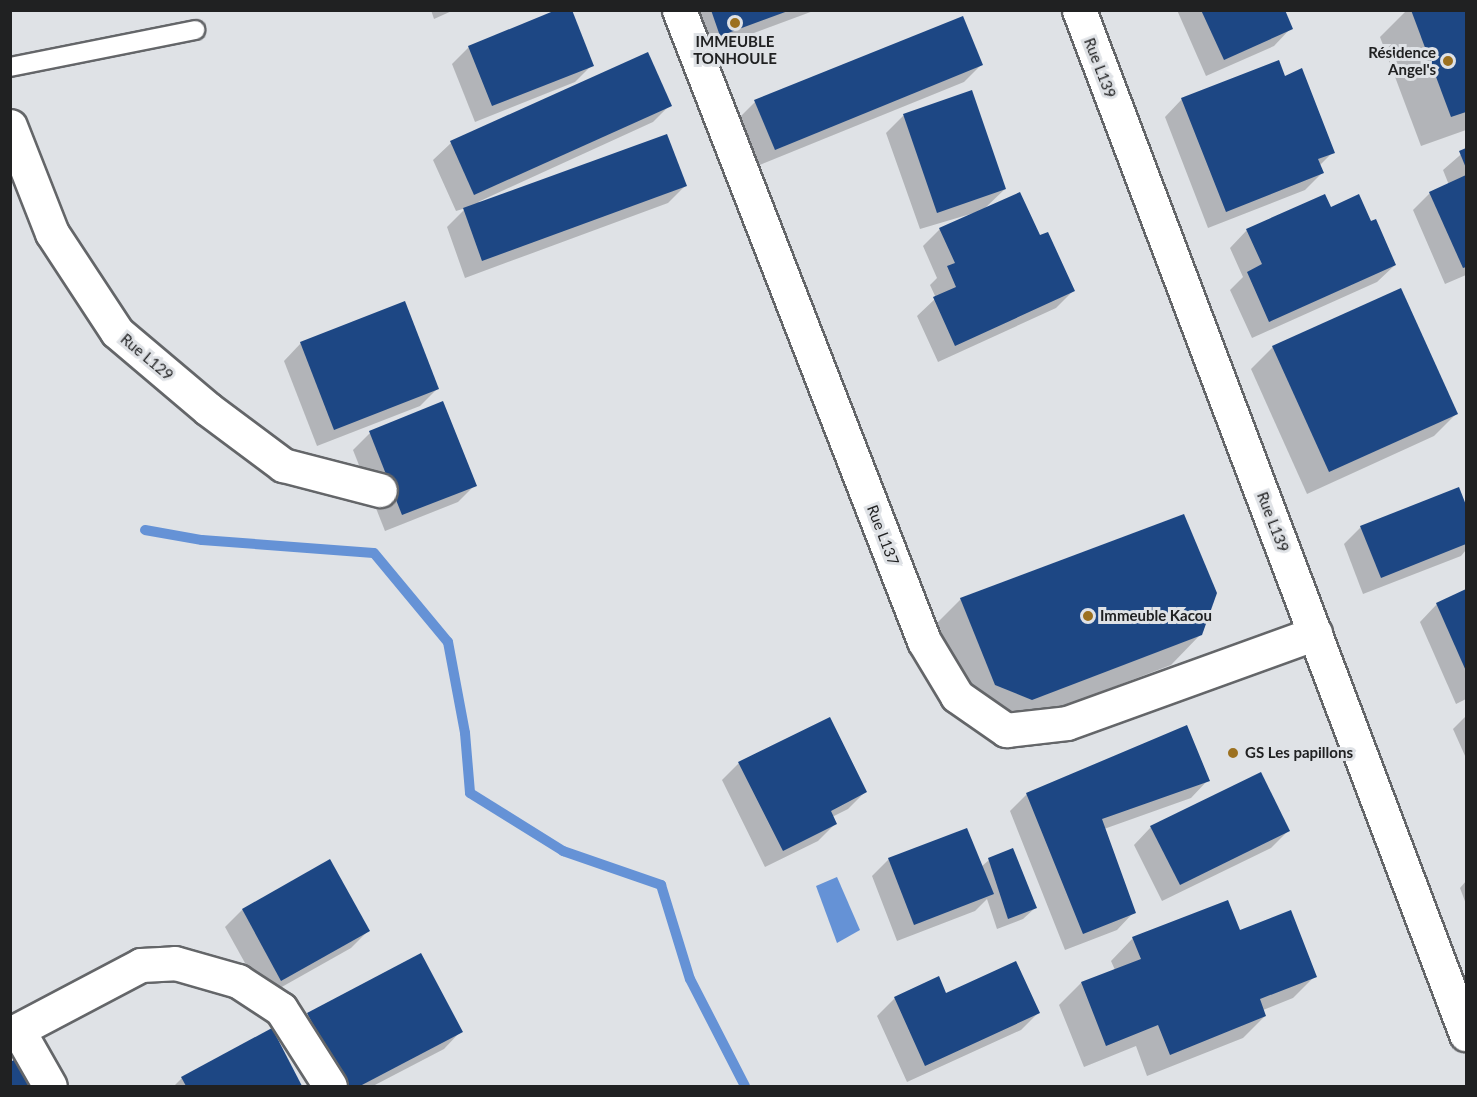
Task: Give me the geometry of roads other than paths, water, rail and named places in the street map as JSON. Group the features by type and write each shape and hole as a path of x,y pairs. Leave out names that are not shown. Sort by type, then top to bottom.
{"street":[{"name":"Rue L137","path":"679,10 924,641 957,696 1006,730 1067,723 1315,633"},
{"name":"Rue L139","path":"1079,10 1467,1034"},
{"name":"Rue L129","path":"10,126 52,233 117,332 208,409 283,465 380,490"},
{"path":"50,1086 14,1032 141,965 175,963 238,981 281,1009 330,1086"}],"lane":[{"path":"10,67 195,30"}],"water":[{"path":"837,877 860,930 837,943 816,886"}],"waterway":[{"path":"145,530 202,540 374,553 448,642 465,733 470,793 563,851 661,885 690,979 745,1086"}],"place":[{"name":"IMMEUBLE TONHOULE","path":"735,23"},
{"name":"Résidence Angel's","path":"1448,61"},
{"name":"Immeuble Kacou","path":"1088,616"},
{"name":"GS Les papillons","path":"1233,753"}]}
